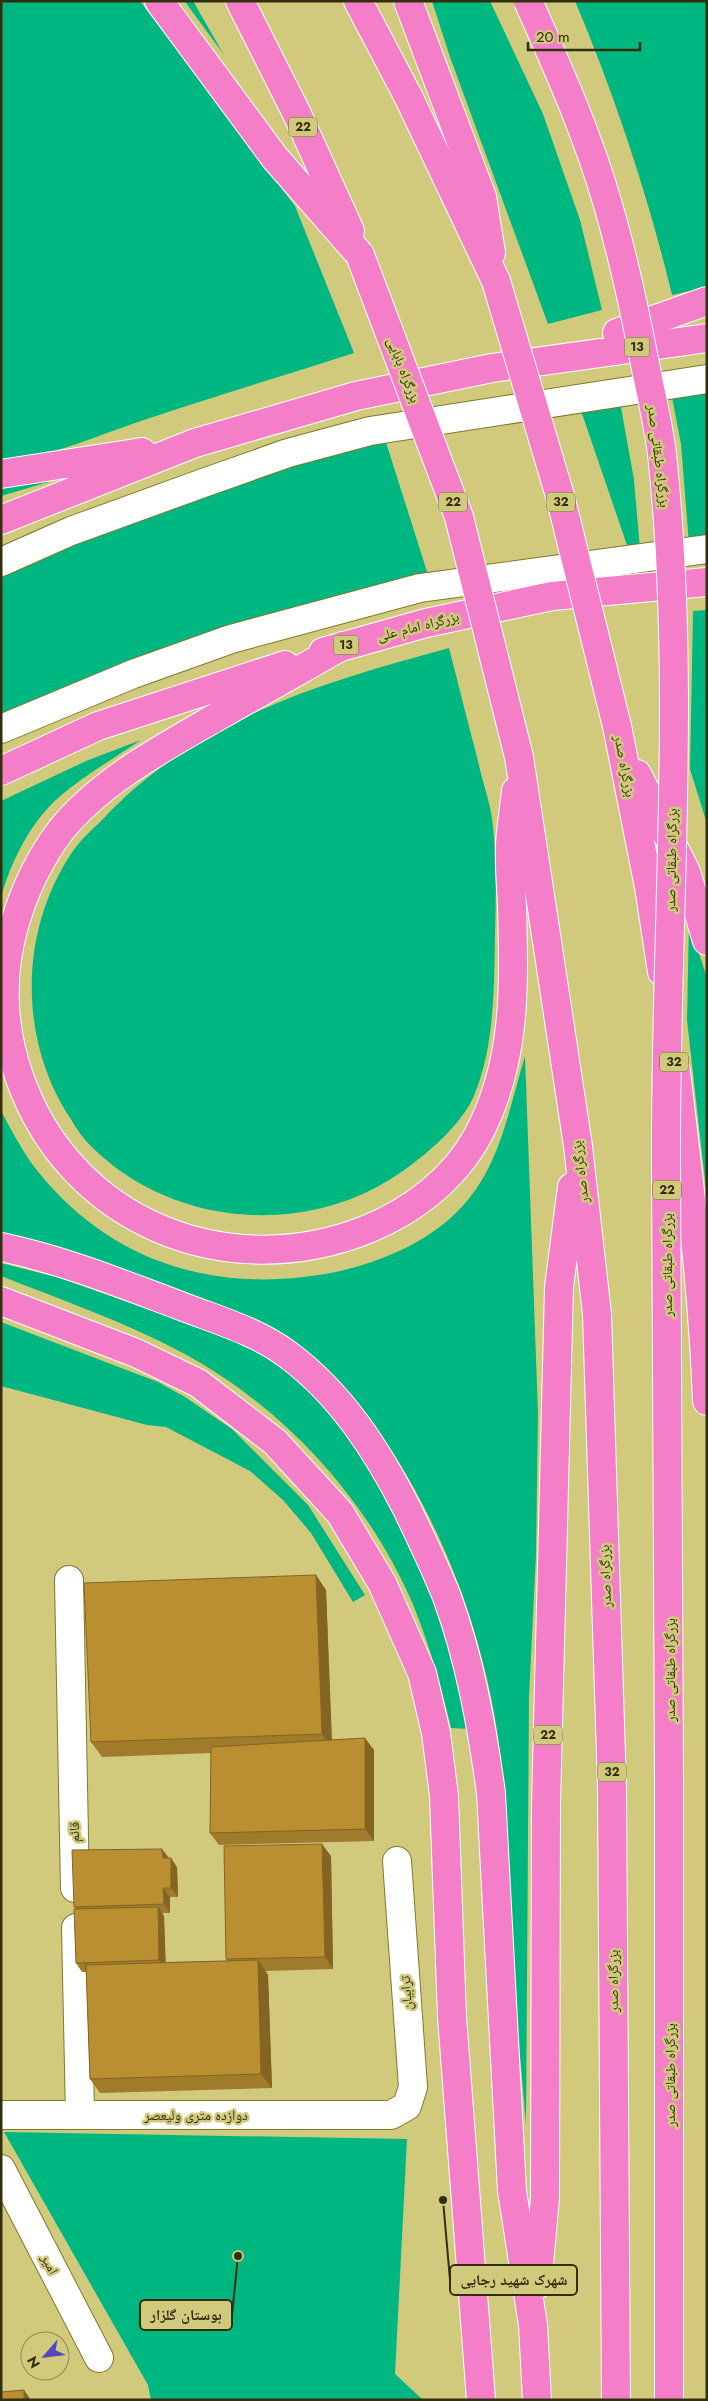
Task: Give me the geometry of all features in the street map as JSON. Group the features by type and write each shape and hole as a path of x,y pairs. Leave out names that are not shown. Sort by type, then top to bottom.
{"highway":[{"path":"160,1 275,158 360,255"},
{"name":"بزرگراه بابایی","path":"240,1 297,114 360,255 459,517 519,757"},
{"path":"358,1 409,98 496,282"},
{"path":"408,1 482,197 496,282"},
{"name":"بزرگراه طبقاتی صدر","path":"528,1 570,96 606,200 631,292 650,388 661,448 667,512 674,725 666,1117 670,1662 669,2400"},
{"name":"32","path":"496,282 560,496 617,726"},
{"path":"567,357 616,333 707,300"},
{"name":"13","path":"1,520 195,443 356,396 492,368 707,338"},
{"path":"1,474 195,443"},
{"name":"بزرگراه امام علی","path":"1,771 98,726 342,646 426,623 552,596 707,582"},
{"path":"342,646 180,738 112,782 63,828 44,855 28,884 7,950 3,1004 10,1052 25,1094 45,1134 78,1175 117,1206 150,1226 186,1238 225,1248 277,1250 336,1242 392,1219 422,1199 457,1166 476,1139 490,1108 509,1048 514,976 510,845 519,757"},
{"path":"617,726 641,784 707,911"},
{"name":"بزرگراه صدر","path":"617,726 649,887 670,1027 689,1181 705,1354 707,1401"},
{"name":"بزرگراه صدر","path":"519,757 578,1146 597,1314 612,1777 616,2400"},
{"path":"686,872 707,941"},
{"name":"22","path":"537,2400 533,2325 545,2198 546,1804 559,1287 578,1146"},
{"path":"1,1247 101,1276 230,1325 257,1337 285,1353 311,1373 352,1418 375,1451 399,1493 447,1598 468,1666 485,1748 491,1793 512,2191 533,2325"},
{"path":"1,1301 136,1353 198,1383 275,1442 340,1512 382,1583 422,1673 436,1734 444,1796 452,2017 481,2400"}],"street":[{"path":"1,562 71,531 288,453 370,432 707,378"},
{"path":"1,729 133,674 231,639 420,588 707,549"},
{"name":"قائم","path":"69,1580 80,2114"},
{"name":"ترابیان","path":"391,2115 407,2106 413,2087 397,1862"},
{"name":"دوازده متری ولیعصر","path":"1,2115 391,2115"},
{"name":"امیر","path":"1,2170 99,2358"}],"green space":[{"path":"1,1 140,1 295,206 354,353 58,450 1,463"},
{"path":"185,1 193,1 224,55 186,3"},
{"path":"432,1 490,1 543,114 580,220 602,310 548,324 450,57"},
{"path":"575,1 707,1 707,287 672,295 630,146 604,73"},
{"path":"707,389 707,542 689,544 681,444 671,392"},
{"path":"619,396 634,480 640,549 629,551 577,399"},
{"path":"384,436 429,578 1,717 1,572 186,498"},
{"path":"52,481 1,496 1,487"},
{"path":"707,610 707,824 690,769 693,611"},
{"path":"449,648 489,804 495,847 496,905 492,1017 486,1058 473,1098 466,1111 444,1136 403,1171 377,1187 341,1203 302,1212 263,1215 224,1212 186,1203 149,1189 116,1168 86,1141 55,1090 42,1058 34,1023 32,988 34,953 41,919 54,885 71,854 86,835 141,783 180,754 221,729 308,691 354,675"},
{"path":"141,740 78,782 48,808 30,831 16,857 1,897 1,801 86,761"},
{"path":"689,922 707,978 707,1198 687,1020"},
{"path":"525,1056 538,1413 536,1554 529,1698 526,2125 513,1982 505,1803 495,1719 487,1679 464,1599 449,1560 412,1485 382,1437 343,1386 321,1363 287,1338 264,1326 190,1295 136,1275 56,1248 1,1233 1,1111 17,1141 36,1169 66,1202 99,1229 135,1250 173,1266 212,1275 254,1279 296,1278 340,1271 375,1261 425,1237 454,1214 479,1185 503,1132"},
{"path":"1,1263 60,1278 252,1346 282,1363 314,1392 339,1422 386,1492 437,1601 471,1729 451,1728 424,1633 412,1602 393,1563 371,1526 346,1491 318,1458 255,1400 220,1375 183,1353 116,1321 1,1276"},
{"path":"1,1322 158,1382 185,1397 232,1429 308,1505 365,1595 353,1602 311,1533 283,1500 250,1471 166,1427 147,1425 1,1386"},
{"path":"4,2132 407,2139 395,2374 423,2400 151,2400 148,2385"}],"building":[{"path":"316,1575 322,1734 91,1742 84,1583"},
{"path":"365,1738 365,1829 210,1833 211,1747"},
{"path":"322,1844 325,1957 226,1959 224,1846"},
{"path":"162,1849 163,1858 171,1858 171,1888 163,1888 164,1904 74,1907 72,1850"},
{"path":"158,1907 159,1960 76,1963 74,1909"},
{"path":"258,1960 261,2074 90,2079 86,1965"},
{"path":"24,2390 24,2400 1,2400 1,2392"}],"place":[{"name":"شهرک شهید رجایی","path":"443,2200"},
{"name":"بوستان گلزار","path":"238,2256"}]}
